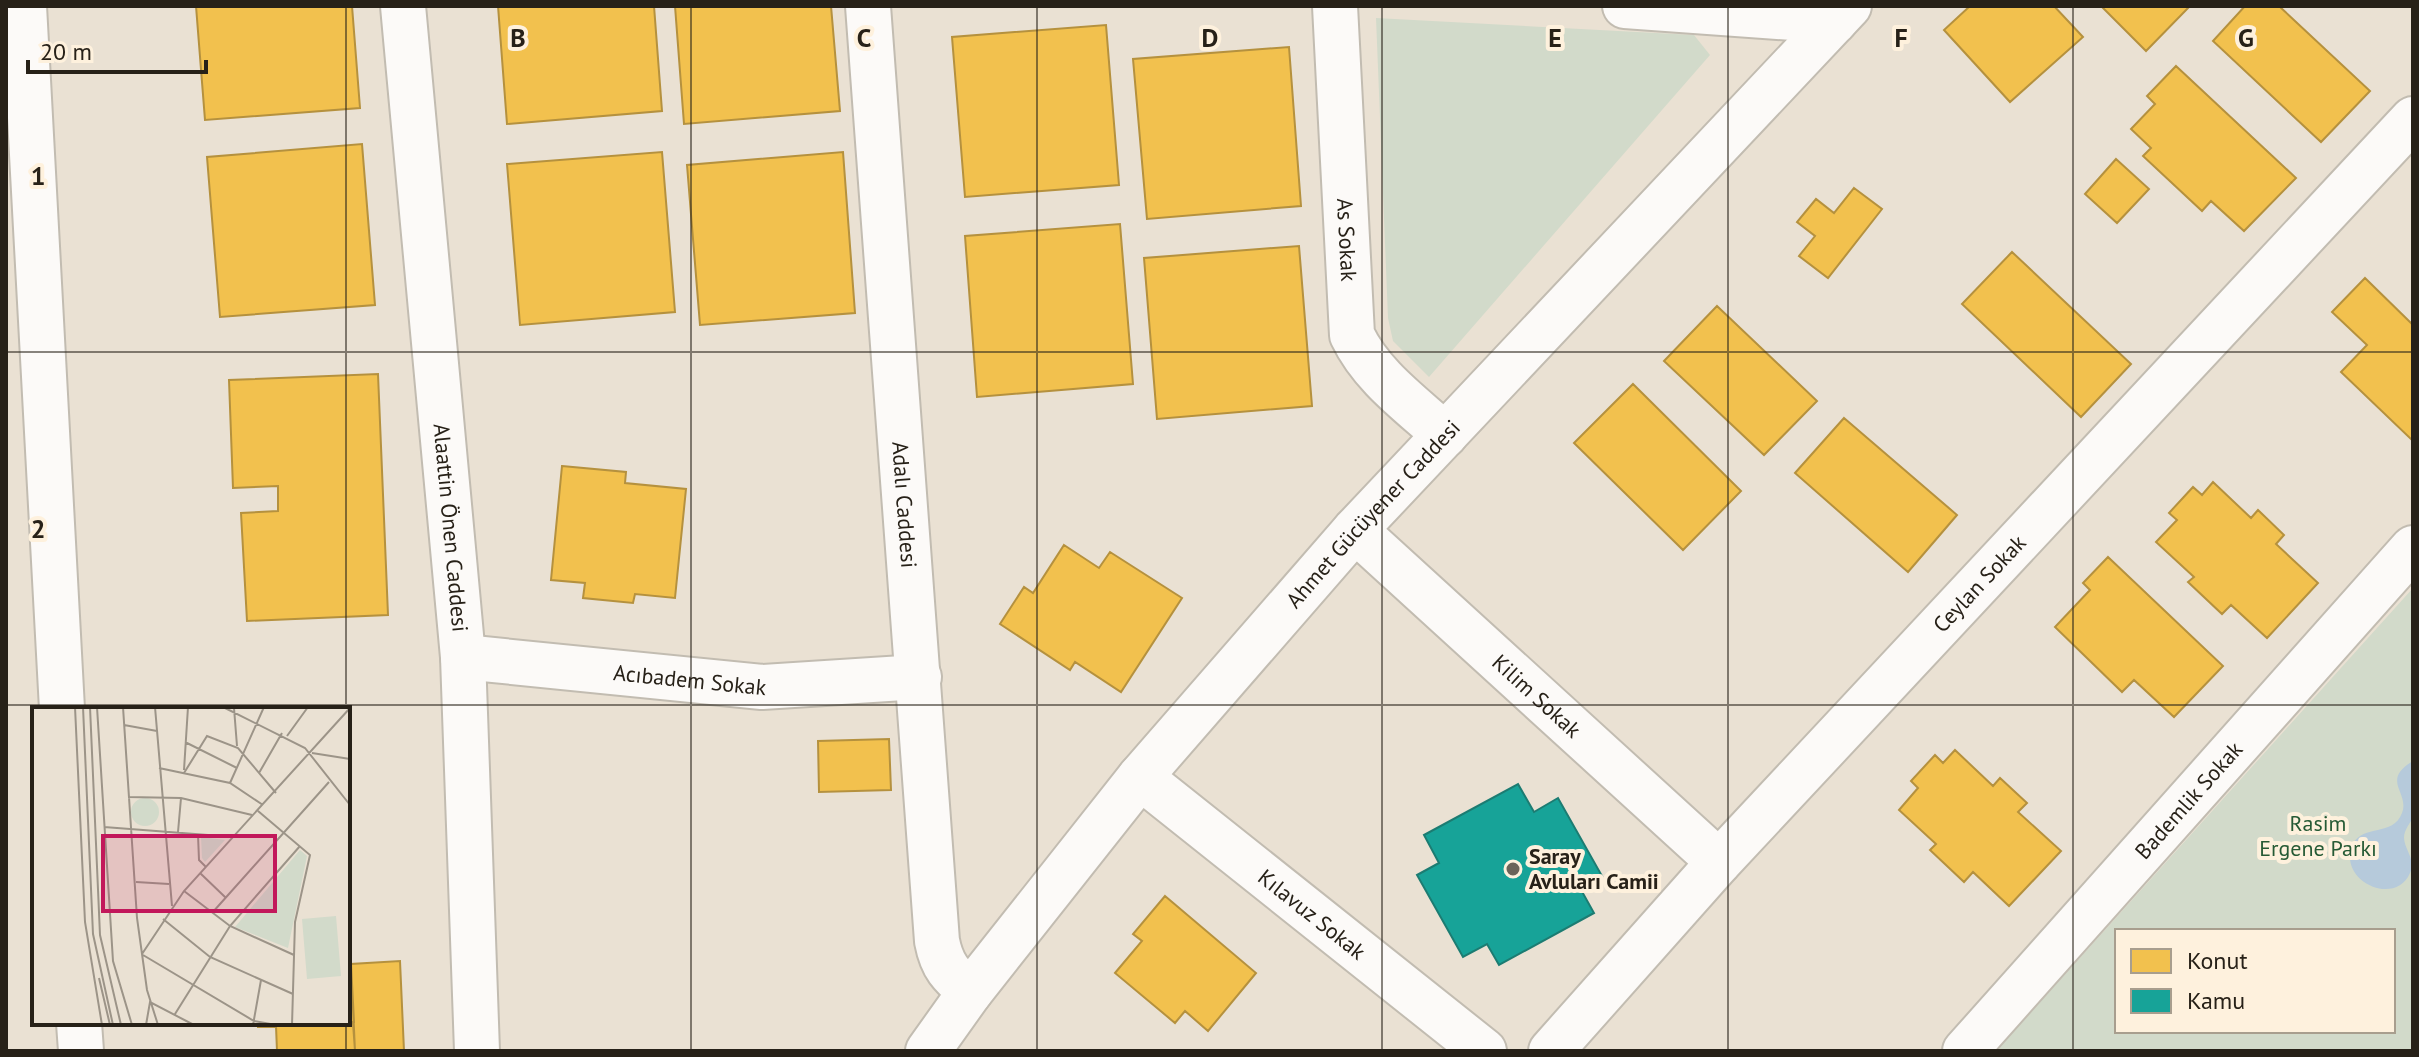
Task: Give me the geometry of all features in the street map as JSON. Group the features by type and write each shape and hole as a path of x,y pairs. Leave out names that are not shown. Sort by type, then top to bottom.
{"street":[{"path":"24,6 62,707"},
{"name":"Alaattin Önen Caddesi","path":"403,6 463,657 477,1051"},
{"name":"Adalı Caddesi","path":"868,6 940,959 950,974 970,992"},
{"name":"As Sokak","path":"1335,6 1352,335 1362,357 1377,374 1445,435"},
{"path":"1625,6 1842,14"},
{"name":"Ahmet Gücüyener Caddesi","path":"928,1051 970,992 1140,777 1355,530 1842,14"},
{"name":"Ceylan Sokak","path":"1551,1051 1719,862 2413,119"},
{"name":"Kilim Sokak","path":"1355,530 1719,862"},
{"name":"Bademlik Sokak","path":"1965,1051 2413,548"},
{"name":"Acıbadem Sokak","path":"463,657 762,687 919,677"},
{"name":"Kılavuz Sokak","path":"1140,777 1484,1051"},
{"path":"79,1025 81,1051"}],"green space":[{"path":"1376,18 1694,35 1710,55 1429,377 1393,341 1388,318"},
{"name":"Rasim Ergene Parkı","path":"2413,588 2413,1051 1996,1051"}],"water":[{"path":"2413,761 2414,810 2404,838 2412,868 2403,883 2381,889 2360,878 2353,869 2350,857 2353,844 2364,834 2385,828 2398,820 2403,806 2398,775"}],"building: Konut":[{"path":"196,6 352,6 360,108 205,120"},
{"path":"498,6 654,6 662,111 507,124"},
{"path":"675,6 831,6 840,111 684,124"},
{"path":"1970,6 2054,6 2083,37 2010,102 1944,30"},
{"path":"2101,6 2190,6 2146,51"},
{"path":"2245,6 2279,6 2370,91 2321,142 2213,41"},
{"path":"1106,25 1119,185 965,197 952,37"},
{"path":"1289,47 1301,206 1147,219 1133,59"},
{"path":"2176,66 2296,178 2244,231 2211,201 2202,211 2143,156 2151,148 2131,129 2155,104 2147,96"},
{"path":"362,144 375,305 220,317 207,157"},
{"path":"662,152 675,312 520,325 507,164"},
{"path":"843,152 855,313 700,325 687,165"},
{"path":"2116,159 2149,189 2117,223 2085,194"},
{"path":"1854,188 1882,209 1828,278 1799,256 1815,236 1797,222 1816,199 1834,213"},
{"path":"1120,224 1133,384 977,397 965,236"},
{"path":"1299,246 1312,406 1157,419 1144,258"},
{"path":"2012,252 2131,364 2081,417 1962,304"},
{"path":"2365,278 2413,325 2413,441 2341,372 2367,345 2332,312"},
{"path":"1717,306 1817,401 1764,455 1664,361"},
{"path":"378,374 388,615 247,621 241,513 278,511 278,486 233,488 229,380"},
{"path":"1633,384 1741,491 1683,550 1574,443"},
{"path":"1844,418 1957,515 1908,572 1795,473"},
{"path":"562,466 626,472 625,483 686,489 675,598 635,594 633,603 583,598 585,583 551,580"},
{"path":"2213,482 2251,518 2258,510 2284,535 2276,544 2318,583 2267,638 2231,605 2222,614 2188,582 2194,577 2156,542 2177,520 2169,513 2193,487 2202,495"},
{"path":"1064,545 1099,568 1110,552 1182,598 1121,692 1075,662 1070,670 1000,624 1024,587 1033,593"},
{"path":"2108,557 2223,666 2174,717 2134,680 2122,692 2055,627 2090,590 2083,583"},
{"path":"889,739 891,790 819,792 818,741"},
{"path":"1955,750 1993,786 2000,778 2027,803 2018,812 2061,851 2009,906 1973,872 1964,882 1930,850 1936,844 1899,810 1918,788 1911,781 1935,755 1943,763"},
{"path":"1165,896 1256,973 1208,1031 1185,1011 1175,1023 1115,973 1142,941 1133,934"},
{"path":"400,961 404,1051 355,1051 351,964"},
{"path":"350,964 351,964 354,1022 350,1022"},
{"path":"353,1023 355,1051 277,1051 276,1026"}],"building: Kamu":[{"name":"Saray Avluları Camii","path":"1518,784 1534,812 1558,798 1602,876 1580,888 1594,913 1499,965 1487,944 1463,957 1417,875 1439,863 1424,835"}],"place":[{"name":"Saray Avluları Camii","path":"1513,869"}]}
